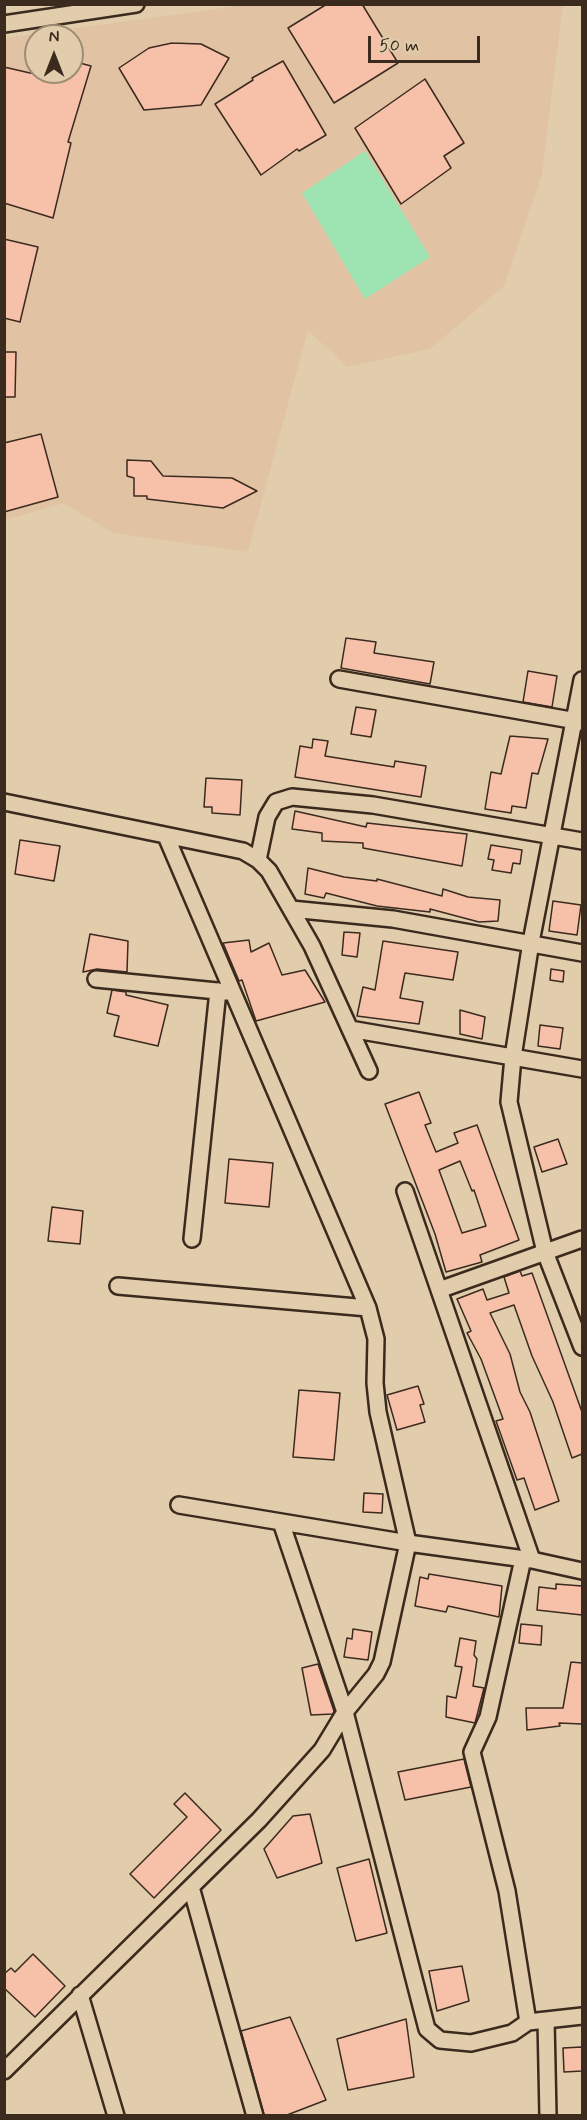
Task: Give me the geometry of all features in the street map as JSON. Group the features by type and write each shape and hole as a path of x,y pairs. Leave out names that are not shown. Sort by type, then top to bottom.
{"street":[{"path":"4,24 136,4"},
{"path":"339,679 578,721"},
{"path":"582,680 578,721 551,834 531,942 513,1057 509,1102 545,1252 582,1347"},
{"path":"258,860 267,817 276,802 292,797 373,805 582,841"},
{"path":"4,802 243,851 258,860 269,872 312,946 369,1071"},
{"path":"4,2071 259,1820 322,1750 345,1712 376,1674 382,1662 408,1543 378,1412 375,1383 376,1339 368,1308 226,992 166,836"},
{"path":"291,909 393,919 582,953"},
{"path":"96,979 226,992"},
{"path":"192,1239 226,992"},
{"path":"350,1029 582,1069"},
{"path":"405,1191 527,1560 488,1717 472,1752 507,1891 528,2022"},
{"path":"439,1290 582,1239"},
{"path":"118,1286 368,1308"},
{"path":"179,1505 527,1560 582,1571"},
{"path":"280,1522 345,1712 427,2030 440,2040 471,2043 512,2033 528,2022 582,2016"},
{"path":"191,1887 255,2115"},
{"path":"80,1995 116,2115"},
{"path":"546,2020 548,2115"}],"shaded area":[{"path":"233,5 563,5 542,175 504,286 430,349 347,367 308,330 248,552 113,533 64,503 5,520 4,38 24,35 24,84 84,84 84,27"}],"green space":[{"path":"365,151 430,257 365,299 302,193"}],"building":[{"path":"327,4 362,4 398,63 334,103 288,28"},
{"path":"172,43 201,44 229,58 201,105 144,110 119,68 149,48"},
{"path":"283,61 326,135 299,151 297,149 261,175 215,104 253,80 252,78"},
{"path":"84,64 91,66 68,142 71,143 53,218 4,203 4,67 24,72 24,84 84,84"},
{"path":"425,79 464,143 444,156 451,168 401,204 355,128"},
{"path":"4,239 38,247 20,322 4,318"},
{"path":"4,352 16,352 15,397 4,397"},
{"path":"41,434 58,497 4,512 4,443"},
{"path":"127,460 151,461 163,476 232,478 257,491 223,508 134,496 134,478 127,476"},
{"path":"346,638 376,642 374,653 434,662 430,684 341,668"},
{"path":"528,671 557,676 552,707 523,702"},
{"path":"356,707 376,710 371,737 351,734"},
{"path":"510,736 548,739 538,774 532,773 526,808 512,806 511,813 485,809 491,772 501,774"},
{"path":"313,739 328,741 325,756 394,767 395,761 426,766 421,797 295,777 300,746 312,748"},
{"path":"206,778 242,780 240,815 212,813 212,807 204,807"},
{"path":"295,811 366,827 367,823 467,834 462,866 363,848 363,843 322,841 322,833 292,829"},
{"path":"20,840 60,846 54,881 15,874"},
{"path":"491,845 522,850 520,864 513,863 511,873 492,870 494,860 488,859"},
{"path":"308,868 344,877 377,881 377,879 442,896 443,889 468,897 500,900 498,921 479,922 430,909 430,912 377,906 326,893 324,898 305,894"},
{"path":"553,901 581,905 577,935 549,931"},
{"path":"344,932 360,933 357,957 342,955"},
{"path":"90,934 128,941 127,972 97,969 83,972"},
{"path":"249,940 251,952 269,943 282,975 305,970 325,1002 256,1021 242,980 239,981 223,943"},
{"path":"383,941 458,952 453,980 405,973 400,998 423,1002 419,1024 357,1016 363,987 375,990"},
{"path":"551,969 564,971 563,982 550,980"},
{"path":"112,990 168,1005 158,1046 114,1036 119,1016 107,1013"},
{"path":"460,1010 485,1017 482,1039 460,1034"},
{"path":"540,1025 563,1028 560,1049 538,1046"},
{"path":"419,1092 431,1123 425,1125 436,1152 458,1143 454,1133 477,1125 519,1240 480,1255 482,1262 446,1272 435,1234 385,1104","holes":["460,1161 472,1191 474,1190 486,1226 462,1233 439,1170"]},
{"path":"558,1139 567,1164 542,1172 534,1147"},
{"path":"229,1159 273,1163 269,1207 225,1203"},
{"path":"52,1207 83,1211 80,1244 48,1241"},
{"path":"520,1271 522,1276 532,1273 582,1412 582,1454 572,1458 553,1402 532,1356 514,1305 490,1313 510,1354 520,1392 530,1412 559,1501 535,1510 524,1478 517,1480 496,1421 503,1419 481,1359 467,1333 471,1331 457,1299 483,1289 487,1300 509,1293 504,1277"},
{"path":"418,1386 424,1404 420,1405 425,1422 397,1430 387,1395"},
{"path":"299,1390 340,1393 334,1460 293,1457"},
{"path":"364,1493 383,1494 382,1513 363,1512"},
{"path":"429,1574 502,1586 499,1617 448,1606 446,1612 415,1606 420,1577 428,1579"},
{"path":"556,1584 582,1586 582,1615 537,1610 539,1587 556,1589"},
{"path":"521,1624 542,1626 541,1645 519,1643"},
{"path":"353,1629 372,1632 368,1660 344,1657 347,1638 352,1639"},
{"path":"460,1638 476,1641 474,1655 477,1659 473,1686 484,1688 475,1723 446,1717 447,1696 456,1698 462,1667 455,1666"},
{"path":"571,1662 582,1663 582,1724 559,1723 560,1726 527,1730 526,1708 563,1708"},
{"path":"318,1664 334,1711 333,1714 311,1715 302,1668"},
{"path":"464,1759 471,1787 405,1800 398,1772"},
{"path":"185,1793 221,1830 154,1898 130,1874 187,1817 174,1804"},
{"path":"310,1814 322,1863 277,1878 264,1849 293,1816"},
{"path":"369,1859 387,1933 356,1941 337,1868"},
{"path":"33,1954 65,1986 35,2017 4,1988 4,1974 11,1968 15,1972"},
{"path":"462,1966 469,2001 437,2011 429,1971"},
{"path":"290,2017 326,2100 287,2115 264,2115 241,2031"},
{"path":"406,2019 414,2077 348,2090 337,2039"},
{"path":"582,2047 582,2071 564,2072 563,2048"}]}
